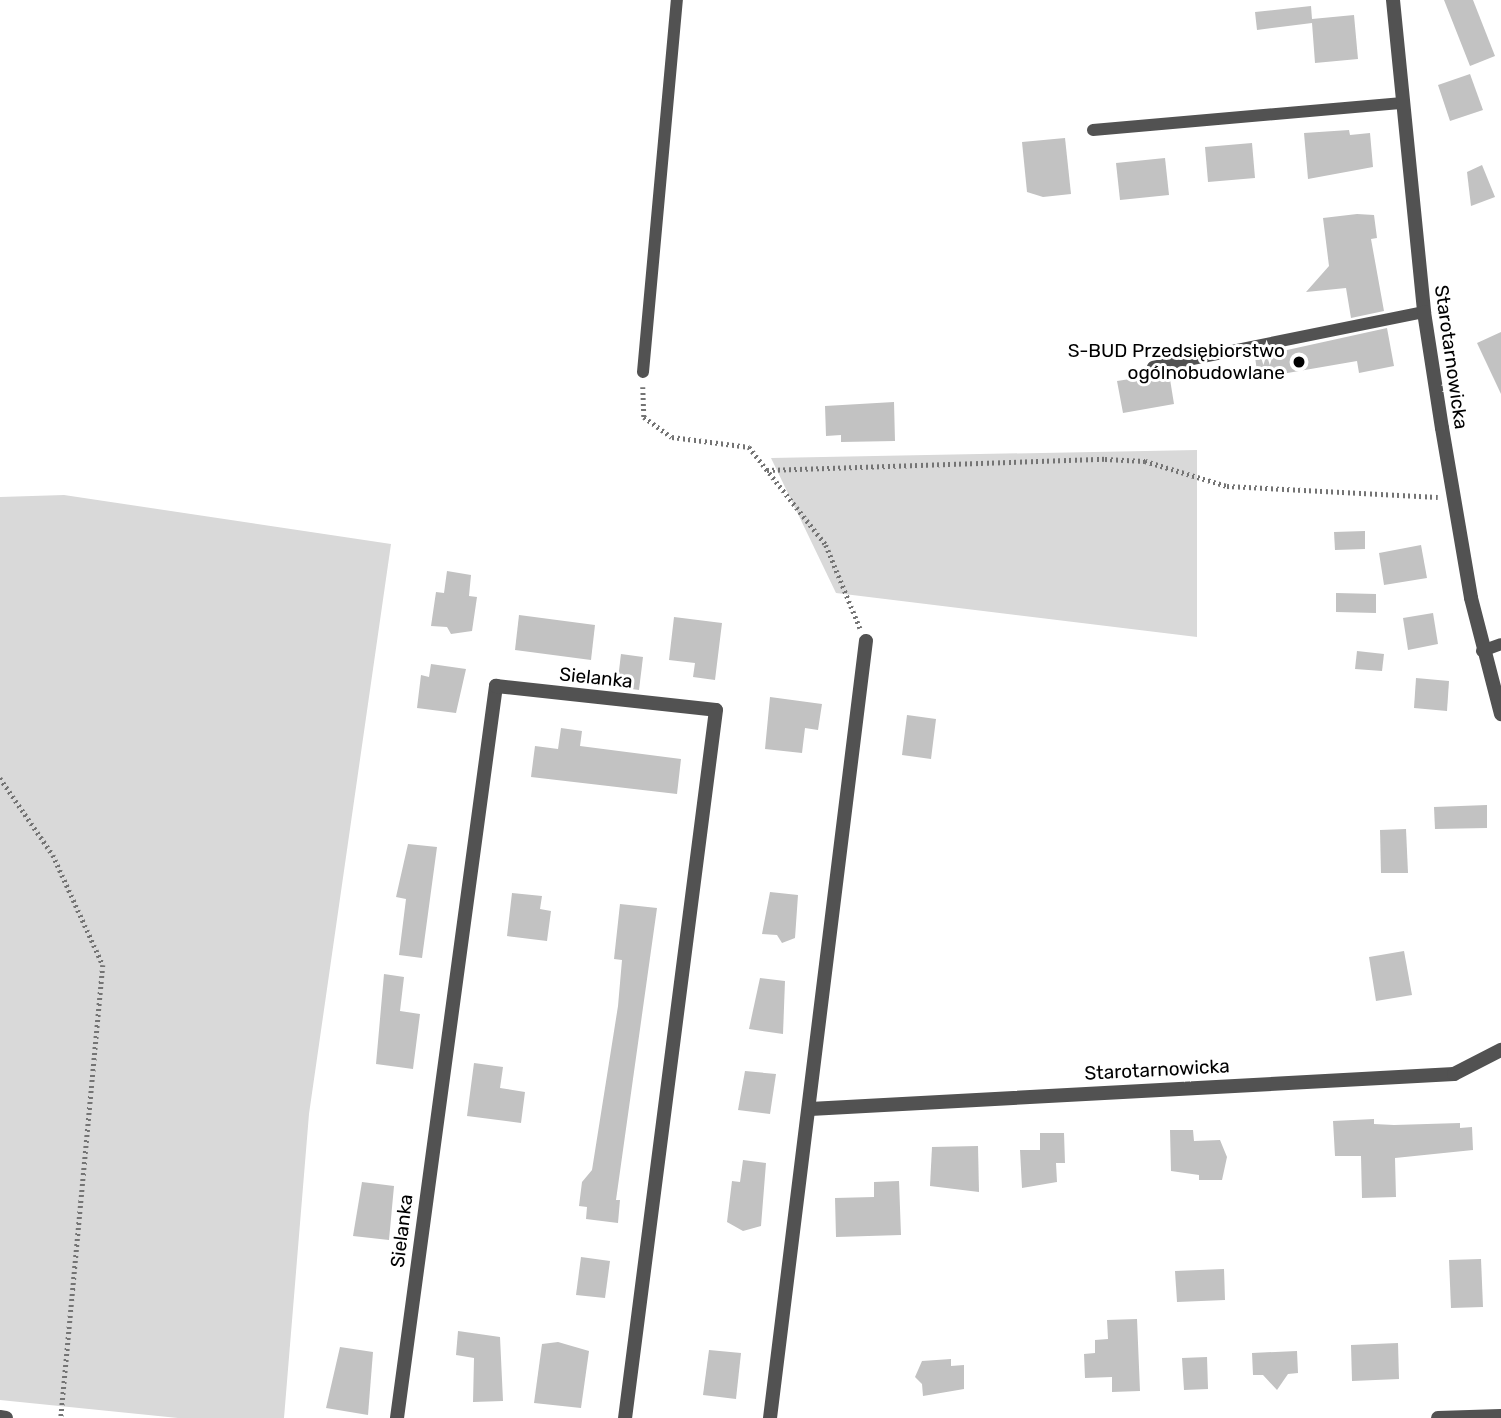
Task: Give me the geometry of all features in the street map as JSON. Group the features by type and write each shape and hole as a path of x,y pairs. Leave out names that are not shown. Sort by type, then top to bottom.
{"street":[{"name":"Starotarnowicka","path":"1393,0 1424,312 1482,651 1501,714"},
{"path":"770,1418 866,641"},
{"name":"Sielanka","path":"397,1418 496,686 716,710 625,1418"},
{"name":"Starotarnowicka","path":"810,1109 1454,1074 1501,1050"},
{"path":"1438,1418 1501,1416"},
{"path":"0,1417 6,1418"}],"lane":[{"path":"643,372 677,0"},
{"path":"1093,130 1403,103"},
{"path":"1153,368 1424,312"},
{"path":"1482,651 1501,644"}],"path":[{"path":"643,372 644,417 672,437 748,447 826,545 866,641"},
{"path":"767,470 1105,459 1145,461 1227,486 1454,498"},
{"path":"0,778 53,855 103,965 61,1418"}],"shaded area":[{"path":"1197,450 1197,637 836,593 771,458"},
{"path":"64,495 391,544 309,1114 284,1418 178,1418 0,1400 0,497"}],"building":[{"path":"1444,0 1473,0 1495,56 1470,66"},
{"path":"1311,6 1312,19 1354,15 1358,59 1315,63 1312,23 1257,30 1255,12"},
{"path":"1470,74 1483,110 1450,121 1438,85"},
{"path":"1349,130 1350,135 1370,133 1373,167 1308,179 1304,133"},
{"path":"1065,138 1071,194 1043,197 1027,192 1022,142"},
{"path":"1252,143 1255,178 1208,182 1205,147"},
{"path":"1165,158 1169,195 1120,200 1116,163"},
{"path":"1482,165 1495,197 1471,206 1467,172"},
{"path":"1374,215 1377,238 1371,239 1384,311 1351,318 1346,288 1306,292 1329,266 1323,218"},
{"path":"1387,328 1394,366 1359,373 1357,361 1258,378 1255,357"},
{"path":"1501,332 1501,394 1477,343"},
{"path":"1169,373 1174,404 1123,413 1117,381"},
{"path":"894,402 895,441 841,442 841,435 826,436 825,406"},
{"path":"1365,531 1365,549 1335,550 1334,532"},
{"path":"1421,545 1427,578 1384,585 1379,553"},
{"path":"447,571 471,575 469,596 477,597 472,631 451,634 447,627 431,626 436,592 444,593"},
{"path":"1336,593 1376,594 1376,613 1336,612"},
{"path":"1433,613 1438,644 1408,650 1403,618"},
{"path":"519,615 595,625 591,660 515,650"},
{"path":"674,617 722,623 715,680 693,677 695,663 669,660"},
{"path":"1357,651 1384,654 1382,671 1355,669"},
{"path":"621,654 643,657 639,690 617,687"},
{"path":"431,664 466,669 456,713 417,708 421,675 429,677"},
{"path":"1416,678 1449,681 1447,711 1414,708"},
{"path":"770,697 822,704 818,730 805,728 802,753 765,749"},
{"path":"907,715 936,719 931,759 902,755"},
{"path":"561,728 582,731 580,746 681,759 677,794 531,777 535,746 558,749"},
{"path":"1487,805 1487,828 1435,829 1434,807"},
{"path":"1406,829 1408,873 1381,873 1380,830"},
{"path":"408,844 437,847 422,958 399,955 406,899 396,897"},
{"path":"770,892 798,895 795,938 782,943 777,935 762,934"},
{"path":"512,893 542,896 540,909 551,911 547,941 507,936"},
{"path":"620,904 657,908 616,1200 620,1200 618,1223 586,1219 587,1207 579,1206 582,1182 592,1170 618,1006 622,960 614,959"},
{"path":"1404,951 1412,995 1376,1001 1369,957"},
{"path":"384,974 404,977 400,1011 420,1014 413,1069 376,1064"},
{"path":"760,978 785,981 783,1034 749,1029"},
{"path":"474,1063 503,1067 500,1088 525,1092 521,1123 467,1116"},
{"path":"745,1071 776,1074 770,1114 738,1110"},
{"path":"1374,1119 1374,1124 1394,1125 1460,1123 1460,1128 1472,1127 1473,1150 1395,1158 1396,1197 1362,1198 1361,1156 1335,1156 1333,1121"},
{"path":"1170,1130 1193,1130 1194,1141 1220,1140 1227,1157 1222,1180 1199,1180 1199,1175 1171,1171"},
{"path":"1040,1133 1064,1133 1065,1163 1056,1163 1057,1182 1022,1188 1020,1150 1040,1150"},
{"path":"978,1146 979,1192 930,1186 932,1147"},
{"path":"743,1160 766,1163 761,1226 743,1231 727,1222 732,1181 740,1182"},
{"path":"899,1181 901,1235 836,1237 835,1198 874,1197 874,1182"},
{"path":"362,1182 394,1186 389,1240 353,1236"},
{"path":"581,1257 610,1261 605,1298 576,1295"},
{"path":"1481,1259 1483,1307 1451,1308 1449,1260"},
{"path":"1224,1269 1225,1300 1177,1302 1175,1271"},
{"path":"1137,1319 1140,1391 1112,1392 1112,1377 1085,1378 1084,1354 1095,1353 1095,1340 1108,1339 1107,1320"},
{"path":"458,1331 500,1337 503,1401 473,1402 474,1358 456,1355"},
{"path":"558,1342 589,1351 581,1408 534,1403 542,1344"},
{"path":"1398,1343 1399,1379 1352,1381 1351,1345"},
{"path":"340,1347 373,1352 368,1415 326,1408"},
{"path":"709,1350 741,1353 736,1399 703,1395"},
{"path":"1297,1351 1298,1373 1288,1374 1277,1390 1263,1375 1253,1375 1252,1353"},
{"path":"1207,1357 1208,1389 1184,1390 1182,1358"},
{"path":"951,1359 951,1366 964,1365 964,1389 923,1396 922,1384 915,1377 922,1361"}],"place":[{"name":"S-BUD Przedsiębiorstwo ogólnobudowlane","path":"1299,362"}]}
